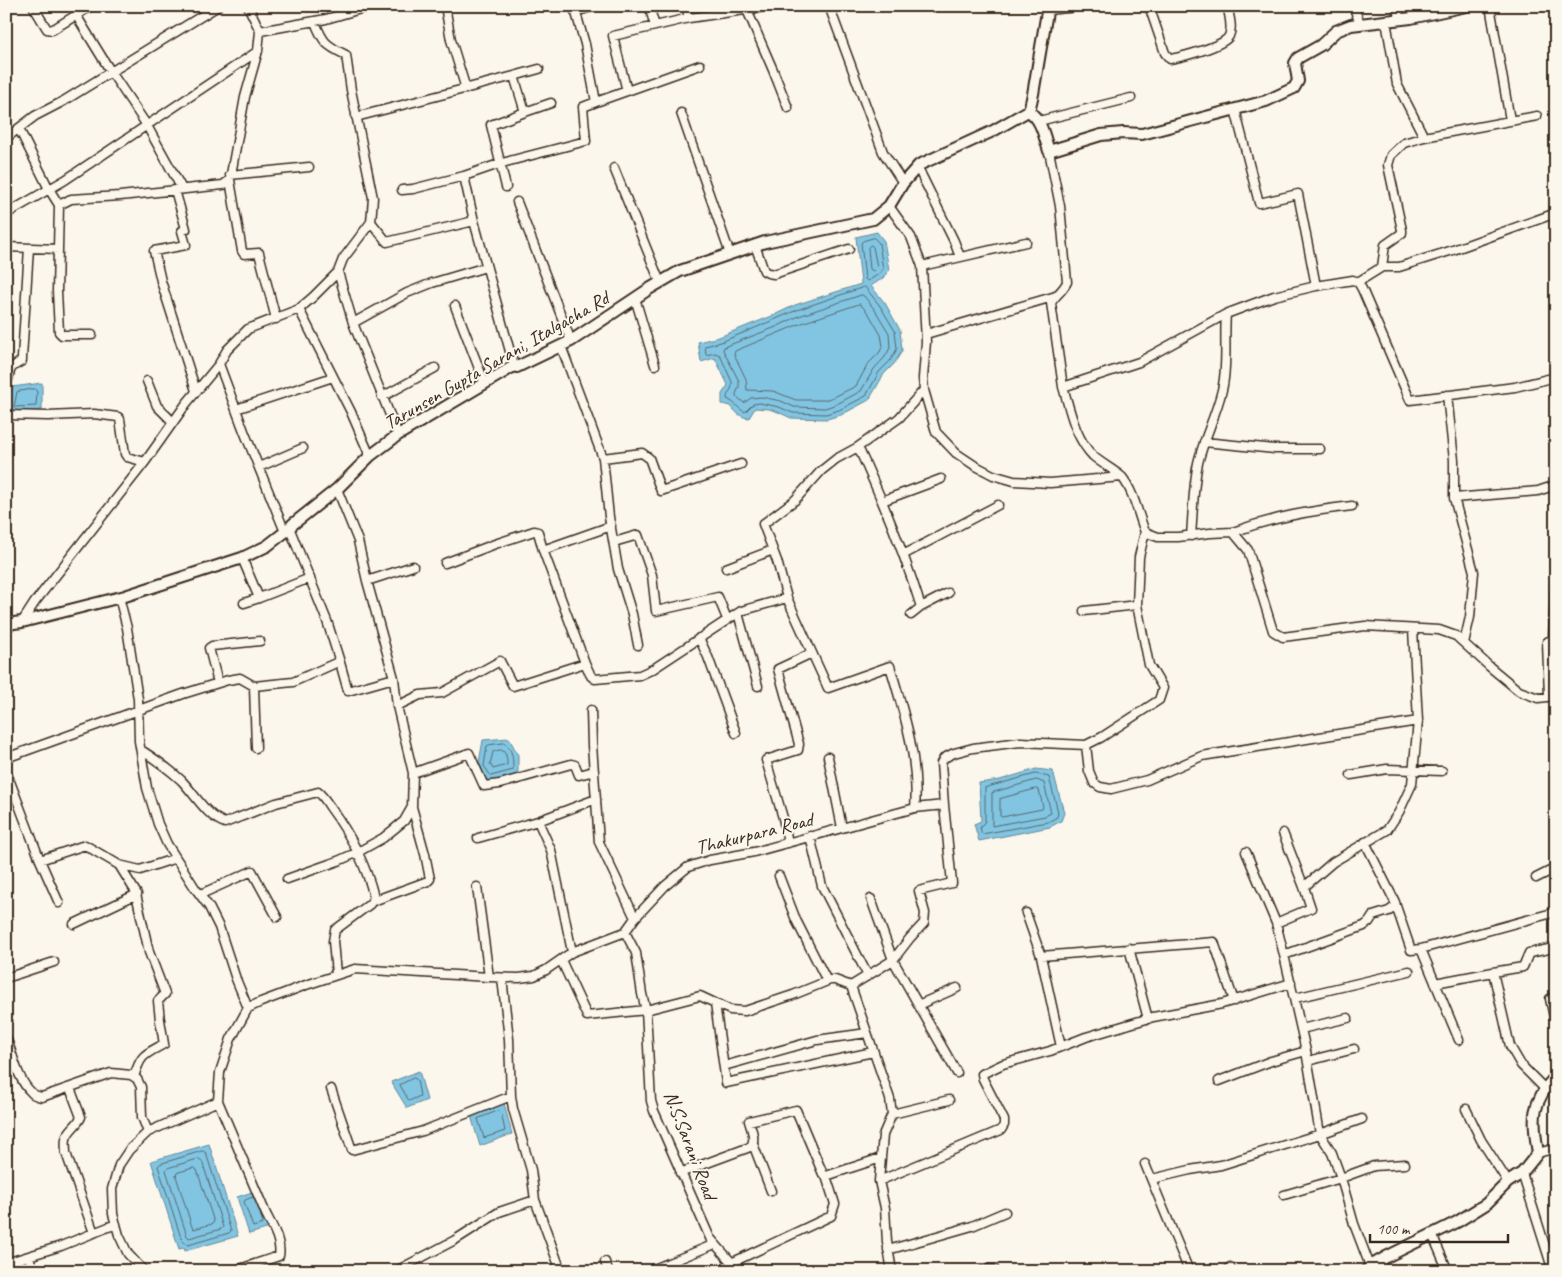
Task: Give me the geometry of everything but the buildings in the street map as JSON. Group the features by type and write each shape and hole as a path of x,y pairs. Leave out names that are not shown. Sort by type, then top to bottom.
{"street":[{"path":"33,6 47,29 52,30 91,6"},
{"path":"6,135 10,135 35,116 218,6"},
{"path":"248,6 260,31 258,50 245,97 230,178 242,251 244,254 260,253 276,318"},
{"path":"260,31 315,22 371,6"},
{"path":"445,6 451,40 466,89"},
{"path":"594,6 575,9 596,102"},
{"path":"649,6 656,26"},
{"path":"686,6 689,18"},
{"path":"627,91 613,36 689,18 774,6"},
{"path":"829,6 883,152 903,183"},
{"path":"851,986 893,960 924,923 925,913 919,891 952,883 941,764 944,758 973,748 1020,742 1086,744 1102,737 1159,700 1163,688 1148,665 1137,605 1139,557 1144,532 1128,484 1122,477 1093,456 1076,430 1063,387 1051,303 1067,282 1060,206 1050,151 1039,122 1035,115 1028,111 1033,94 1047,8 1088,6"},
{"path":"1149,6 1165,53 1170,59 1226,40 1230,34 1231,26 1230,7"},
{"path":"1353,6 1360,23"},
{"path":"1396,6 1400,19"},
{"path":"1050,151 1101,135 1123,132 1142,134 1266,101 1294,88 1298,81 1295,62 1298,58 1321,45 1336,31 1360,23 1400,19 1466,6"},
{"path":"1490,6 1510,120"},
{"path":"747,10 788,108"},
{"path":"76,15 146,124 178,189 186,229 182,232 186,245 154,251 161,281 196,391"},
{"path":"1386,21 1397,84 1424,137"},
{"path":"22,622 35,602 145,462 196,391 219,364 227,350 248,329 299,308 313,297 338,272 343,259 371,222 372,198 346,54 333,49 322,40 315,22"},
{"path":"6,214 49,189 258,50"},
{"path":"402,190 464,176 586,141 583,108 700,65"},
{"path":"356,117 539,69"},
{"path":"514,76 525,112"},
{"path":"1039,122 1131,98"},
{"path":"506,187 502,164 491,125 551,103"},
{"path":"1235,109 1259,202 1298,194 1316,286"},
{"name":"Tarunsen Gupta Sarani, Italgacha Rd","path":"6,624 22,622 119,597 242,558 267,546 337,489 370,456 398,435 514,366 517,367 571,341 660,282 680,271 755,246 804,233 873,219 889,206 903,183 919,165 993,131 1028,111"},
{"path":"680,113 730,254"},
{"path":"1382,267 1385,245 1402,233 1388,165 1391,155 1404,143 1424,137 1537,116"},
{"path":"19,128 59,205 57,291 59,332 62,335 92,335"},
{"path":"59,205 71,199 223,185 230,178 309,167"},
{"path":"614,168 660,282"},
{"path":"918,168 960,257"},
{"path":"464,176 486,267 514,366"},
{"path":"517,202 571,341"},
{"path":"889,206 911,236 922,266 926,334 924,390 936,432 956,453 974,465 993,475 1014,481 1034,483 1122,477"},
{"path":"1358,282 1382,267 1399,267 1556,213"},
{"path":"371,222 387,242 474,221"},
{"path":"922,266 1026,242"},
{"path":"755,246 764,270 774,274 850,248"},
{"path":"6,247 58,249"},
{"path":"7,386 11,368 22,361 29,248"},
{"path":"353,323 407,293 432,283 486,267"},
{"path":"338,272 353,323 398,435"},
{"path":"1063,387 1139,362 1226,314 1274,296 1353,280 1358,282 1410,400 1515,387 1556,377"},
{"path":"926,334 1056,296"},
{"path":"635,298 655,365"},
{"path":"455,306 485,384"},
{"path":"299,308 370,456"},
{"path":"1191,536 1195,484 1204,442 1222,390 1225,371 1226,314"},
{"path":"561,346 603,458 618,568 632,614 638,645"},
{"path":"219,364 259,467 310,578 327,621 348,691 394,678"},
{"path":"382,396 435,368"},
{"path":"236,409 333,377"},
{"path":"147,381 157,406 173,422"},
{"path":"915,808 917,788 913,747 890,666 828,688 787,598 777,560 763,524 794,500 821,471 836,459 858,447 898,418 924,390"},
{"path":"1447,395 1454,460 1454,498 1474,572 1470,617 1464,643"},
{"path":"6,415 94,414 118,417 120,419 125,454 127,457 145,462"},
{"path":"1204,442 1275,449 1320,449"},
{"path":"858,447 882,500 921,607"},
{"path":"259,467 303,448"},
{"path":"603,458 642,453 646,455 649,458 661,491 741,464"},
{"path":"882,500 941,479"},
{"path":"1454,498 1538,491 1556,485"},
{"path":"336,974 333,941 335,930 373,901 430,879 412,807 413,773 397,706 394,678 358,541 337,489"},
{"path":"903,555 998,505"},
{"path":"1144,532 1158,537 1234,532 1263,522 1307,511 1352,506"},
{"path":"543,550 611,526"},
{"path":"445,563 502,542 538,532 585,663 591,676 595,679 640,674 665,662 738,613 787,598"},
{"path":"1234,532 1248,550 1273,631 1283,637 1365,626 1439,630 1456,636 1520,691 1538,698 1552,696 1547,642 1553,639 1556,572"},
{"path":"614,542 638,535 652,575 656,611 718,597 727,619"},
{"path":"726,568 773,550"},
{"path":"242,558 259,598"},
{"path":"367,581 413,566"},
{"path":"244,603 310,578"},
{"path":"911,615 921,607 948,593"},
{"path":"119,597 127,628 138,699 140,750 147,788 158,824 167,844 220,926 236,979 248,1008"},
{"path":"1084,611 1137,605"},
{"path":"738,613 758,686"},
{"path":"1304,887 1333,862 1387,830 1399,812 1412,784 1418,721 1413,629"},
{"path":"699,638 736,733"},
{"path":"218,683 209,648 212,646 260,641"},
{"path":"788,843 783,818 766,760 798,750 799,744 778,669 812,653"},
{"path":"6,758 218,683 240,678 254,686 293,682 335,664 339,659"},
{"path":"397,706 420,695 442,693 500,662 513,686 585,663"},
{"path":"254,686 256,748"},
{"path":"591,710 599,842 635,918"},
{"path":"1086,744 1089,771 1094,783 1100,787 1111,789 1147,780 1202,756 1418,721"},
{"path":"140,750 161,763 181,780 215,818 225,823 276,802 318,792 323,796 342,823 358,852 373,893 373,901"},
{"path":"413,773 469,753 484,786 500,784 570,764 575,765 579,775 594,771"},
{"path":"828,758 842,828"},
{"path":"1351,775 1387,769 1442,771"},
{"path":"6,771 40,860 59,903"},
{"path":"478,838 538,821 596,799"},
{"name":"Thakurpara Road","path":"625,932 635,918 665,886 688,867 710,860 754,852 915,808 944,805"},
{"path":"288,879 338,862 383,838 404,821 412,807"},
{"path":"538,821 551,850 572,952"},
{"path":"1276,923 1310,908 1283,833"},
{"path":"810,836 822,886 868,976"},
{"path":"1365,842 1396,902 1411,950 1421,949 1556,912"},
{"path":"40,860 85,845 119,866 140,870 176,858"},
{"path":"1246,852 1276,923 1306,1051 1320,1134 1332,1153 1354,1224 1375,1267 1432,1234 1458,1222 1486,1204 1508,1182 1522,1174 1538,1153 1556,1148"},
{"path":"119,866 138,894 136,894 149,952 165,994 158,1001 164,1044 139,1061 134,1077"},
{"path":"1536,878 1556,868"},
{"path":"201,894 252,872 277,917"},
{"path":"779,876 796,920 827,981"},
{"path":"476,887 489,977"},
{"path":"74,924 136,894"},
{"path":"871,899 893,960 956,1073"},
{"path":"1284,956 1364,926 1373,916 1389,911 1396,906"},
{"path":"1026,913 1041,956 1061,1047"},
{"path":"234,1271 279,1256 280,1250 274,1228 266,1214 218,1101 220,1072 232,1039 248,1008 336,974 355,970 502,978 534,976 572,952 625,932"},
{"name":"N.S.Sarani Road","path":"625,932 636,953 646,1010 651,1101 680,1173 710,1238 739,1271"},
{"path":"1041,956 1214,942 1234,1001"},
{"path":"1129,948 1148,1019"},
{"path":"1435,983 1523,967 1529,952 1554,948 1556,955"},
{"path":"1421,949 1458,1040"},
{"path":"561,960 587,1016 646,1010 700,996 730,1010 745,1011 827,981 835,980 851,986"},
{"path":"6,978 54,962"},
{"path":"1294,998 1409,972"},
{"path":"1493,972 1510,1046 1522,1065 1544,1088"},
{"path":"502,978 511,1096 532,1170 535,1200 561,1271"},
{"path":"879,1181 1001,1130 1004,1120 982,1074 1003,1064 1061,1047 1086,1037 1148,1019 1234,1001 1291,983"},
{"path":"851,986 890,1099 892,1114 883,1135 879,1181 885,1208 888,1250 892,1271"},
{"path":"918,1004 956,988"},
{"path":"1556,996 1550,999 1554,1017 1556,1017"},
{"path":"715,1003 726,1083 873,1052"},
{"path":"1301,1029 1348,1018"},
{"path":"724,1066 817,1040 866,1033"},
{"path":"6,1037 21,1076 30,1092 35,1096 42,1097 110,1073 131,1075 137,1078 141,1087 142,1117 148,1132"},
{"path":"1308,1061 1354,1049"},
{"path":"1219,1081 1271,1061 1306,1051"},
{"path":"1538,1153 1535,1134 1535,1108 1544,1088 1556,1076"},
{"path":"70,1088 80,1117 78,1124 70,1130 66,1140 66,1153 94,1233"},
{"path":"331,1089 352,1150 423,1131 511,1096"},
{"path":"892,1114 949,1100"},
{"path":"144,1271 128,1254 119,1235 113,1214 112,1189 119,1165 129,1150 148,1132 218,1101"},
{"path":"1466,1109 1481,1140 1508,1182"},
{"path":"731,1263 831,1216 836,1204 826,1176 823,1174 796,1110 749,1121 753,1144 771,1192"},
{"path":"1152,1179 1221,1164 1320,1134 1362,1118"},
{"path":"680,1173 750,1147 753,1144"},
{"path":"826,1176 881,1158"},
{"path":"1145,1164 1189,1271"},
{"path":"1284,1195 1374,1166 1405,1164"},
{"path":"1522,1174 1553,1271"},
{"path":"396,1271 455,1240 499,1212 535,1200"},
{"path":"888,1250 972,1226 1005,1212"},
{"path":"6,1263 61,1246 116,1224"},
{"path":"1432,1234 1448,1271"},
{"path":"649,1271 715,1244"},
{"path":"29,1256 33,1271"},
{"path":"604,1262 608,1271"},
{"path":"985,1271 994,1271"}],"green space":[{"path":"1556,610 1556,681 1549,681"}],"water":[{"path":"877,232 884,241 889,270 883,278 871,286 885,303 900,330 902,351 894,364 884,374 869,400 841,415 827,419 791,418 769,409 755,408 749,418 738,414 731,406 722,404 722,394 728,385 715,358 701,362 698,342 719,337 795,305 861,284 856,237"},
{"path":"42,383 42,410 7,414 12,387"},
{"path":"509,738 518,755 518,774 489,782 478,768 483,740"},
{"path":"1036,769 1053,771 1064,813 1061,821 1050,827 979,841 974,824 981,821 979,783 1000,780"},
{"path":"419,1071 427,1100 407,1108 391,1082"},
{"path":"504,1103 512,1134 480,1146 471,1116"},
{"path":"209,1144 238,1236 185,1251 184,1248 179,1249 151,1161"},
{"path":"258,1190 270,1228 249,1234 237,1197"}]}
